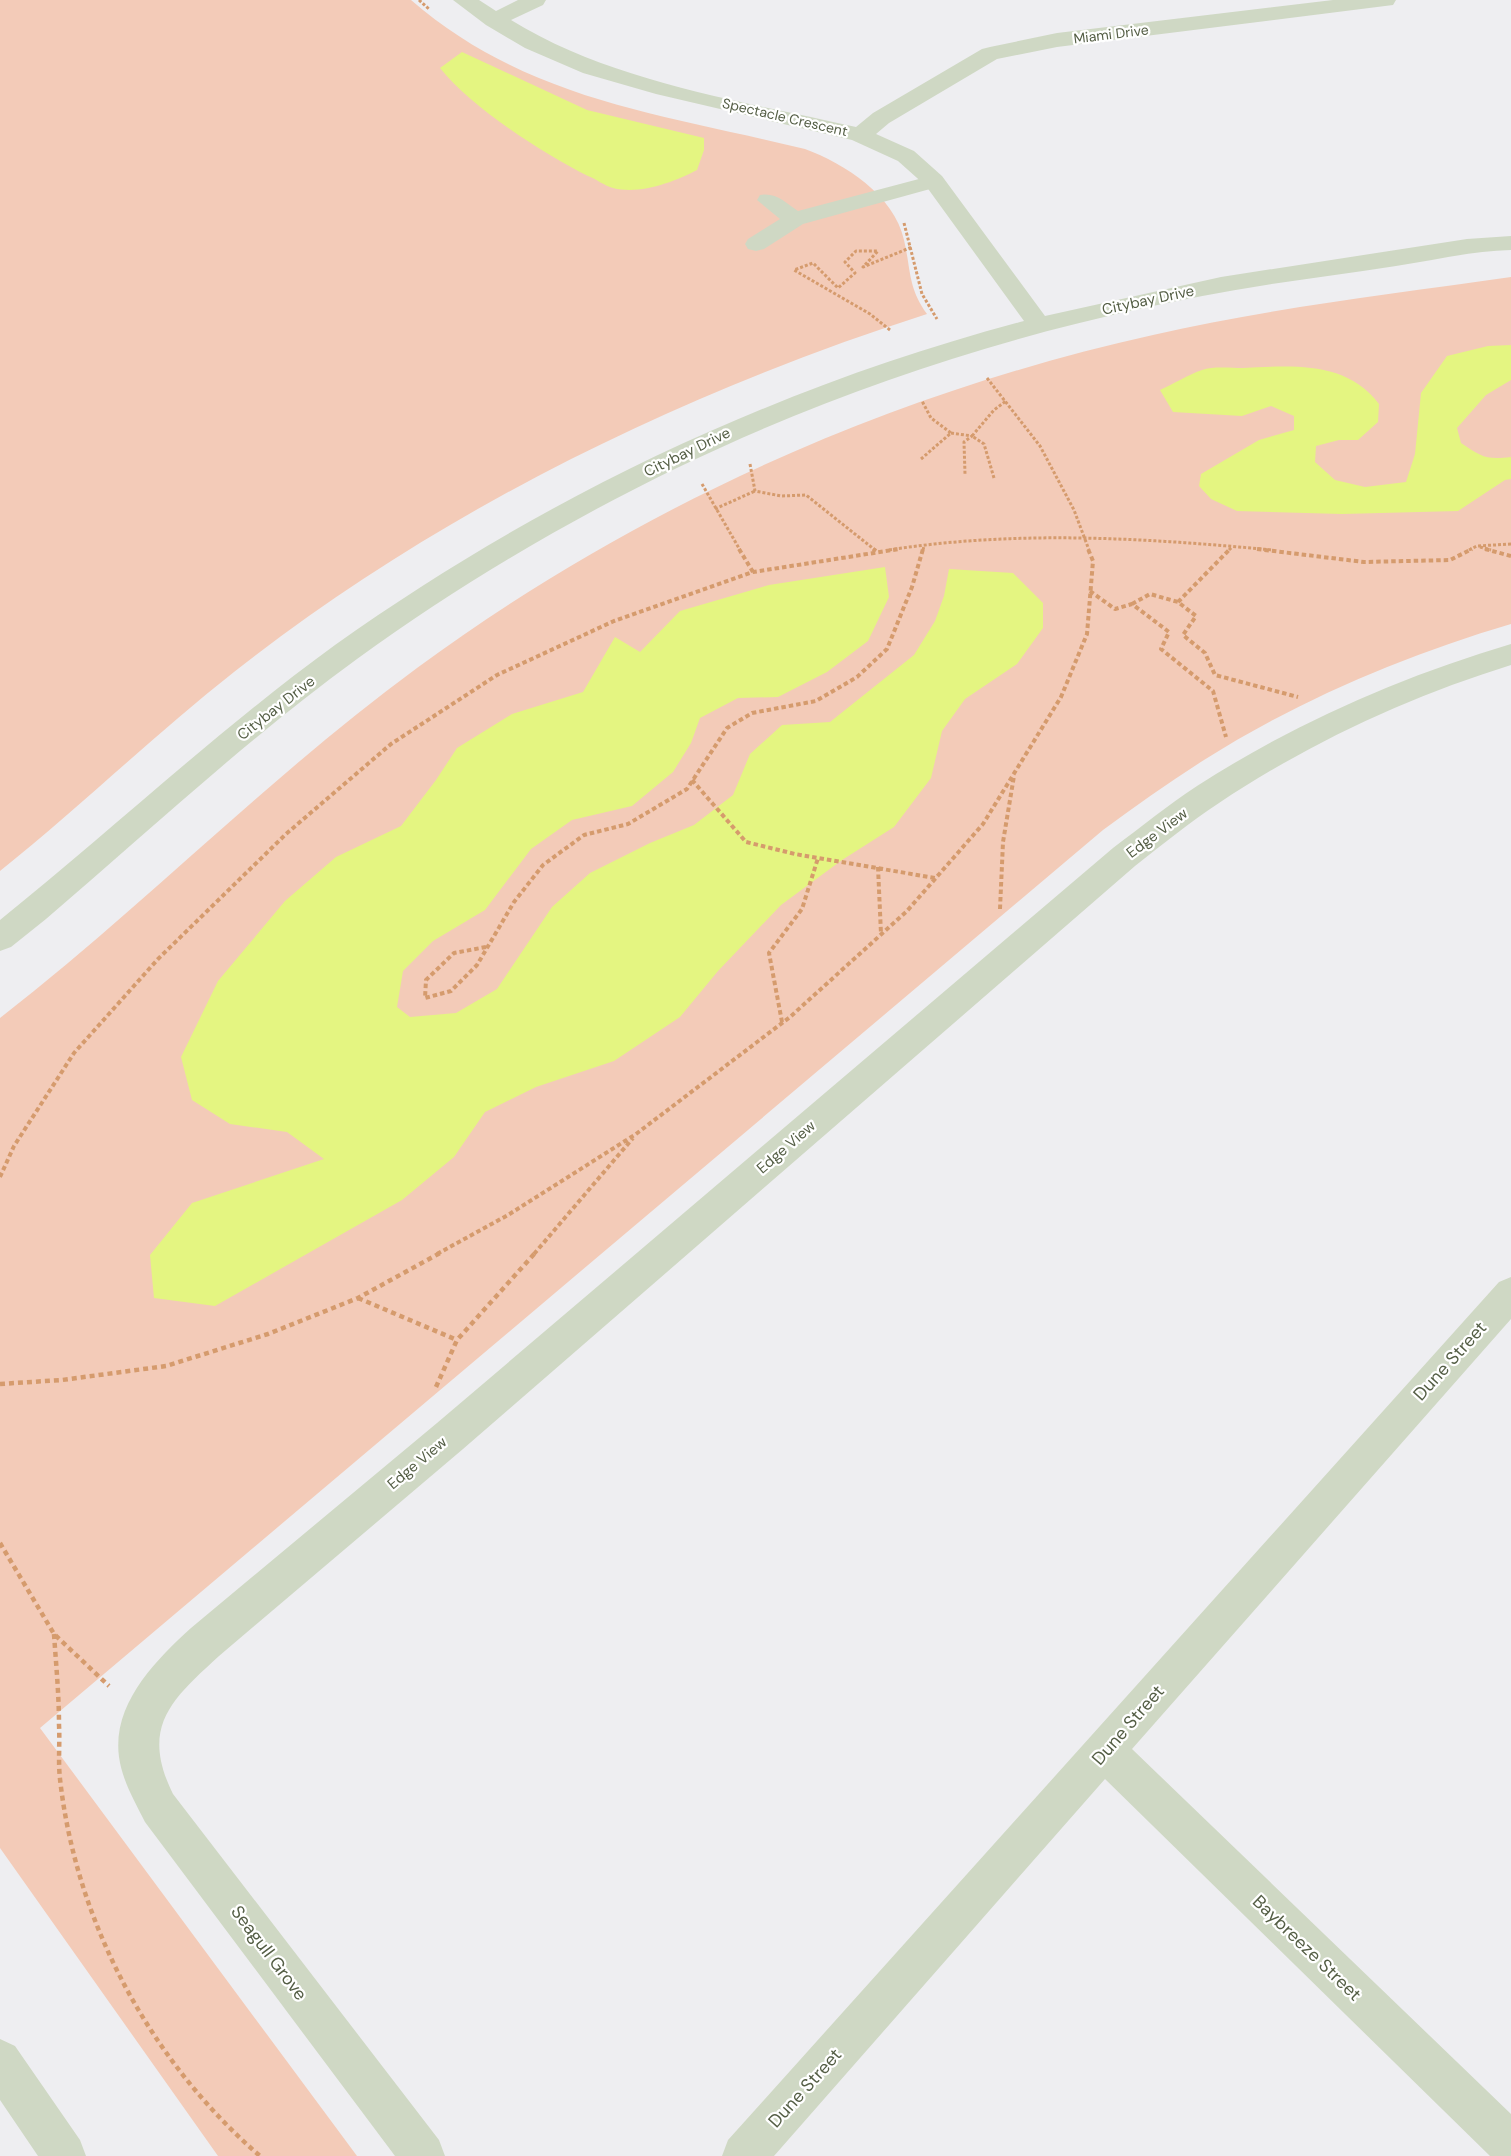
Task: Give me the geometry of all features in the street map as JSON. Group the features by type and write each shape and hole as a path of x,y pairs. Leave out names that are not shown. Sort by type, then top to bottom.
{"street":[{"name":"Spectacle Crescent","path":"464,0 533,43 622,79 860,135 906,156 934,181 1039,325"},
{"path":"494,20 535,0"},
{"name":"Miami Drive","path":"860,135 881,118 913,98 975,62 1005,50 1057,40 1385,0"},
{"name":"Citybay Drive","path":"0,938 74,879 275,706 416,604 524,537 659,465 750,422 900,365 1039,325 1223,283 1508,242"},
{"name":"Edge View","path":"140,1728 156,1692 177,1666 450,1436 1124,857 1207,795 1305,738 1404,691 1511,654"},
{"name":"Dune Street","path":"744,2156 1511,1293"},
{"name":"Seagull Grove","path":"140,1728 139,1764 147,1787 159,1808 423,2156"},
{"name":"Baybreeze Street","path":"1105,1751 1511,2145"},
{"path":"0,2061 64,2156"}],"lane":[{"path":"756,244 795,219 934,181"},
{"path":"768,200 795,219"}],"path":[{"path":"890,330 870,314 794,270 813,263 838,288 855,273 845,261 856,250 878,250 863,267 912,247"},
{"path":"0,1384 62,1380 166,1366 268,1334 358,1298 508,1215 636,1134 782,1022 907,911 983,824 1061,697 1087,634 1093,561 1074,510 1040,446 961,347"},
{"path":"922,401 931,418 951,433 972,436 984,444 994,478"},
{"path":"965,474 964,442 994,410 1006,401"},
{"path":"921,459 951,433"},
{"path":"749,463 755,491"},
{"path":"702,483 753,572"},
{"path":"715,509 755,491 781,496 806,495 876,552"},
{"path":"0,1177 14,1146 74,1053 158,959 286,834 391,744 497,675 614,621 753,572 876,552 1010,538 1083,537 1165,540 1364,562 1450,560 1477,546 1511,544"},
{"path":"486,947 454,953 426,980 425,998 451,991 477,965 514,902 543,865 584,835 628,824 687,789 727,728 752,713 816,701 857,677 887,649 912,587 924,546"},
{"path":"1178,602 1233,546"},
{"path":"1477,546 1511,556"},
{"path":"1090,591 1115,609 1132,604 1150,594 1178,602 1196,616 1183,635 1204,653 1215,675 1357,712"},
{"path":"1132,604 1169,632 1161,649 1213,691 1231,755 1235,779"},
{"path":"1004,960 999,875 1006,813 1015,772"},
{"path":"692,780 746,842 818,858 842,860 936,878"},
{"path":"782,1022 769,954 802,909 818,858"},
{"path":"878,867 881,934"},
{"path":"450,1436 426,1408 457,1341 636,1134"},
{"path":"358,1298 457,1341"},
{"path":"0,1543 54,1634 140,1728"},
{"path":"54,1634 60,1779 79,1874 98,1924 129,1989 176,2067 204,2103 236,2136 260,2156"}],"shaded area":[{"path":"0,0 411,0 456,34 502,61 549,82 648,113 805,149 836,163 866,183 890,209 899,224 904,240 916,296 927,314 835,345 653,420 565,462 478,509 394,559 312,614 234,672 0,871"},
{"path":"462,52 587,110 704,138 704,150 697,170 678,179 645,189 623,190 607,186 508,128 453,83 440,68"},
{"path":"1511,277 1511,624 1391,665 1314,699 1240,738 1191,768 1103,830 40,1728 357,2156 218,2156 0,1848 0,1018 105,931 310,752 417,668 501,610 587,556 676,507 768,463 861,424 957,389 1054,360 1197,325 1331,302"},
{"path":"1511,345 1511,380 1486,395 1457,428 1461,443 1479,454 1490,458 1511,457 1511,479 1505,480 1458,511 1342,514 1237,511 1211,499 1199,486 1201,474 1259,440 1294,430 1294,416 1271,406 1242,416 1173,412 1160,390 1196,372 1211,368 1298,367 1334,373 1366,390 1379,404 1378,422 1358,440 1339,440 1316,446 1315,462 1335,480 1365,487 1406,482 1415,454 1421,393 1447,356 1488,346"},
{"path":"885,567 889,597 868,641 827,672 778,697 738,698 700,718 691,743 673,772 632,806 572,820 531,849 485,910 433,941 403,971 397,1007 410,1017 456,1013 497,989 552,907 590,873 650,843 694,825 733,795 750,754 782,725 830,722 914,655 935,621 944,596 949,569 1013,573 1043,603 1043,628 1017,664 965,699 942,731 931,778 894,827 842,860 781,905 718,971 680,1017 614,1061 536,1087 485,1112 454,1157 402,1200 215,1306 154,1298 150,1255 192,1203 324,1159 287,1132 230,1124 192,1100 181,1057 218,981 285,901 336,857 401,826 457,748 512,714 583,692 615,637 640,652 680,611 769,585"}]}
